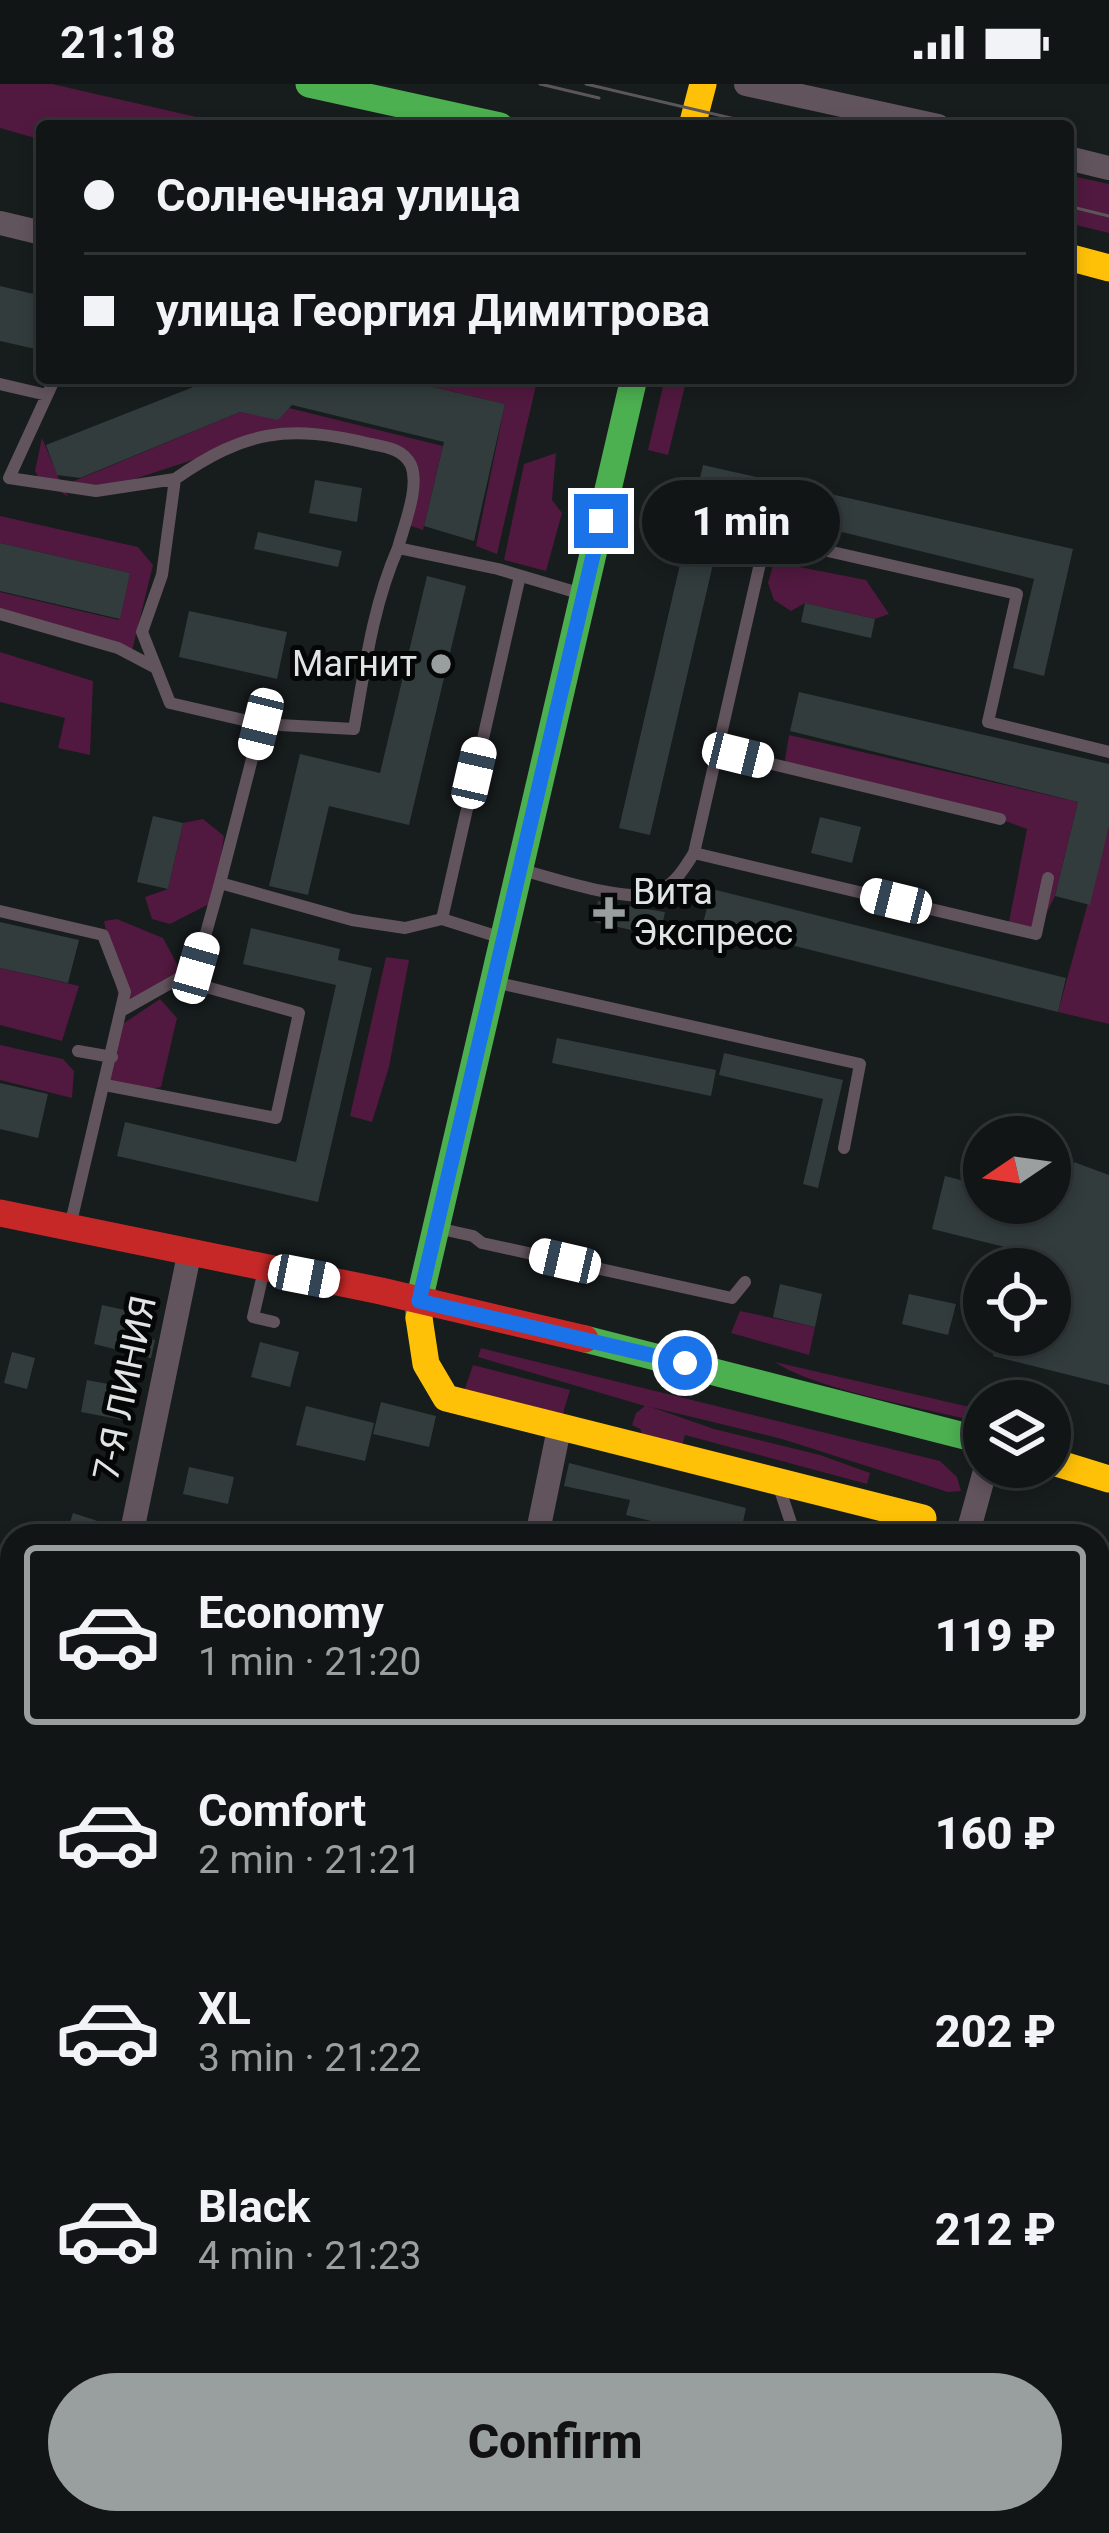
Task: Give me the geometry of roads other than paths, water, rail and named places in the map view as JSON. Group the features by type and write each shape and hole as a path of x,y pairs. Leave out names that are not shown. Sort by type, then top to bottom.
{"main road":[{"path":"309,84 473,120"},
{"path":"694,120 703,84"},
{"path":"1074,259 1109,268"},
{"path":"633,384 419,1301 418,1342 446,1398 923,1518 922,1524"},
{"path":"0,1213 419,1301 728,1373 963,1436"},
{"path":"1071,1467 1109,1479"}],"street":[{"path":"746,84 911,120"},
{"path":"1074,159 1109,168"},
{"path":"0,223 36,232"},
{"name":"7-Я ЛИНИЯ","path":"133,1524 189,1255"},
{"path":"539,1524 559,1429"},
{"path":"970,1524 980,1488"}],"lane":[{"path":"0,384 47,395"},
{"path":"52,384 5,477 96,491 176,478 216,451 269,429 339,436 397,449 409,460 414,476 398,548 373,625 354,729 261,724 170,703 142,632 162,575 176,478"},
{"path":"519,870 652,895 677,880 694,853 766,537 1017,594 988,722 1109,752"},
{"path":"398,548 584,595"},
{"path":"442,919 520,576"},
{"path":"0,614 118,648 154,667"},
{"path":"105,1085 276,1118 298,1013 193,983 261,724"},
{"path":"718,751 1000,819"},
{"path":"694,853 1036,934 1048,878"},
{"path":"220,884 352,920 405,928 442,919 503,938"},
{"path":"0,910 103,935 125,992 70,1229"},
{"path":"122,1010 196,968"},
{"path":"493,982 860,1064 844,1148"},
{"path":"78,1051 112,1058"},
{"path":"436,1228 473,1236 482,1243 732,1298 746,1282"},
{"path":"264,1269 254,1317 274,1322"},
{"path":"777,1480 791,1524"}],"tram line":[{"path":"540,84 599,98"},
{"path":"586,84 739,120"},
{"path":"1074,207 1109,216"}],"place":[{"name":"Магнит","path":"441,664"},
{"name":"Вита Экспресс","path":"609,913"}]}
